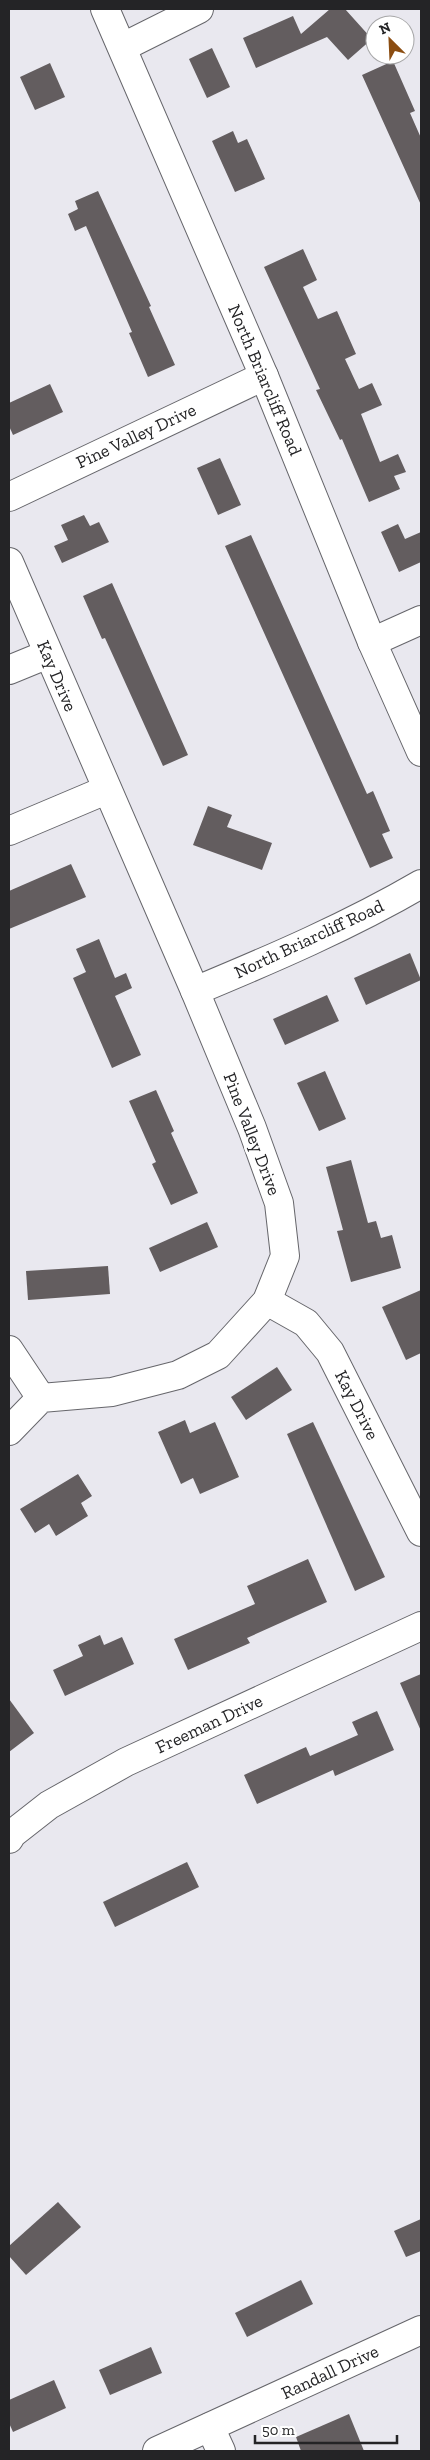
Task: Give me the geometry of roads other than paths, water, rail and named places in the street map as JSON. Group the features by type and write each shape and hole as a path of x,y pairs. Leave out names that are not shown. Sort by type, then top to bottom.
{"street":[{"name":"North Briarcliff Road","path":"105,9 124,47 264,376 372,642 421,752"},
{"path":"124,47 199,9"},
{"name":"Pine Valley Drive","path":"9,497 264,376"},
{"name":"Kay Drive","path":"9,562 106,790"},
{"path":"372,642 421,620"},
{"path":"9,670 48,654"},
{"path":"9,831 106,790"},
{"name":"Pine Valley Drive","path":"41,1398 112,1392 178,1375 218,1356 267,1301 285,1256 279,1202 252,1128 195,991 106,790"},
{"name":"North Briarcliff Road","path":"195,991 273,959 421,884"},
{"name":"Kay Drive","path":"267,1301 306,1323 330,1352 421,1532"},
{"path":"9,1350 41,1398 9,1431"},
{"name":"Freeman Drive","path":"9,1840 12,1834 49,1805 126,1762 421,1626"},
{"name":"Randall Drive","path":"157,2451 215,2439 421,2330"}]}
